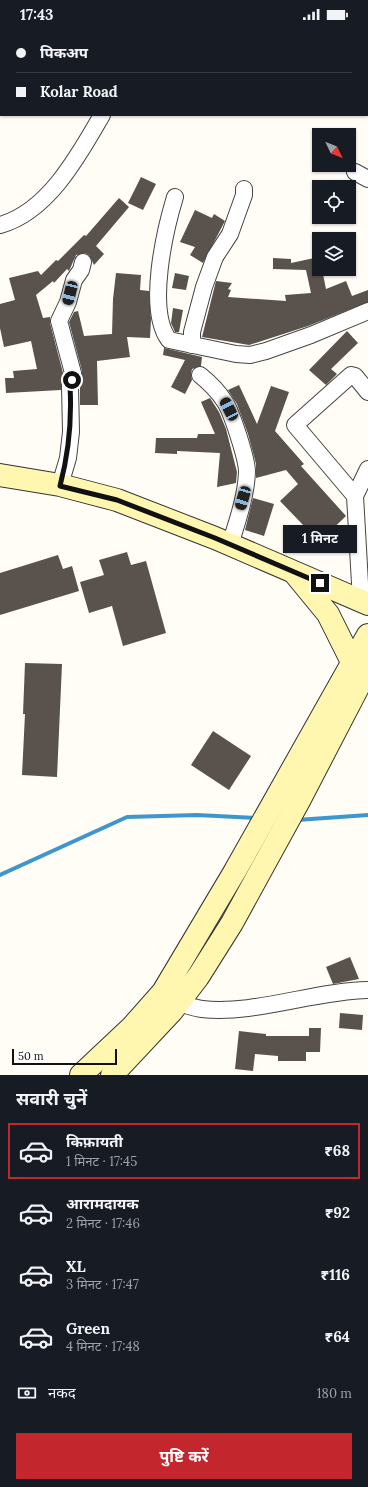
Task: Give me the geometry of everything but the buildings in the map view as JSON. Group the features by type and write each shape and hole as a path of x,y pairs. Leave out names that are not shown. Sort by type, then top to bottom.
{"main road":[{"path":"0,475 60,486 117,500 230,545 364,602"},
{"path":"293,572 328,614 360,665"},
{"path":"112,1075 178,1003 232,924 300,799 360,665 368,635"},
{"path":"81,1075 132,1027 163,992 235,872 277,797 360,665"}],"street":[{"path":"0,225 7,223 27,211 57,186 101,116"},
{"path":"192,344 192,332 204,287 215,257 230,234 243,200 244,189"},
{"path":"175,196 163,244 158,297 166,337 172,342 192,344 236,354 250,355 311,335 368,311"},
{"path":"60,486 68,458 71,432 70,386 73,373 60,321 68,302 74,280 82,270 83,262"},
{"path":"200,374 214,386 227,406 245,460 247,472 243,498 230,545"},
{"path":"355,496 295,425 351,375 355,376 368,392"},
{"path":"364,602 355,496 368,469"},
{"path":"178,1003 200,1009 222,1010 316,995 368,990"}],"waterway":[{"path":"0,875 127,817 197,815 258,818"},
{"path":"297,820 368,815"}],"route":[{"path":"72,380 70,383 71,432 68,458 60,486 117,500 215,538 320,583"}]}
